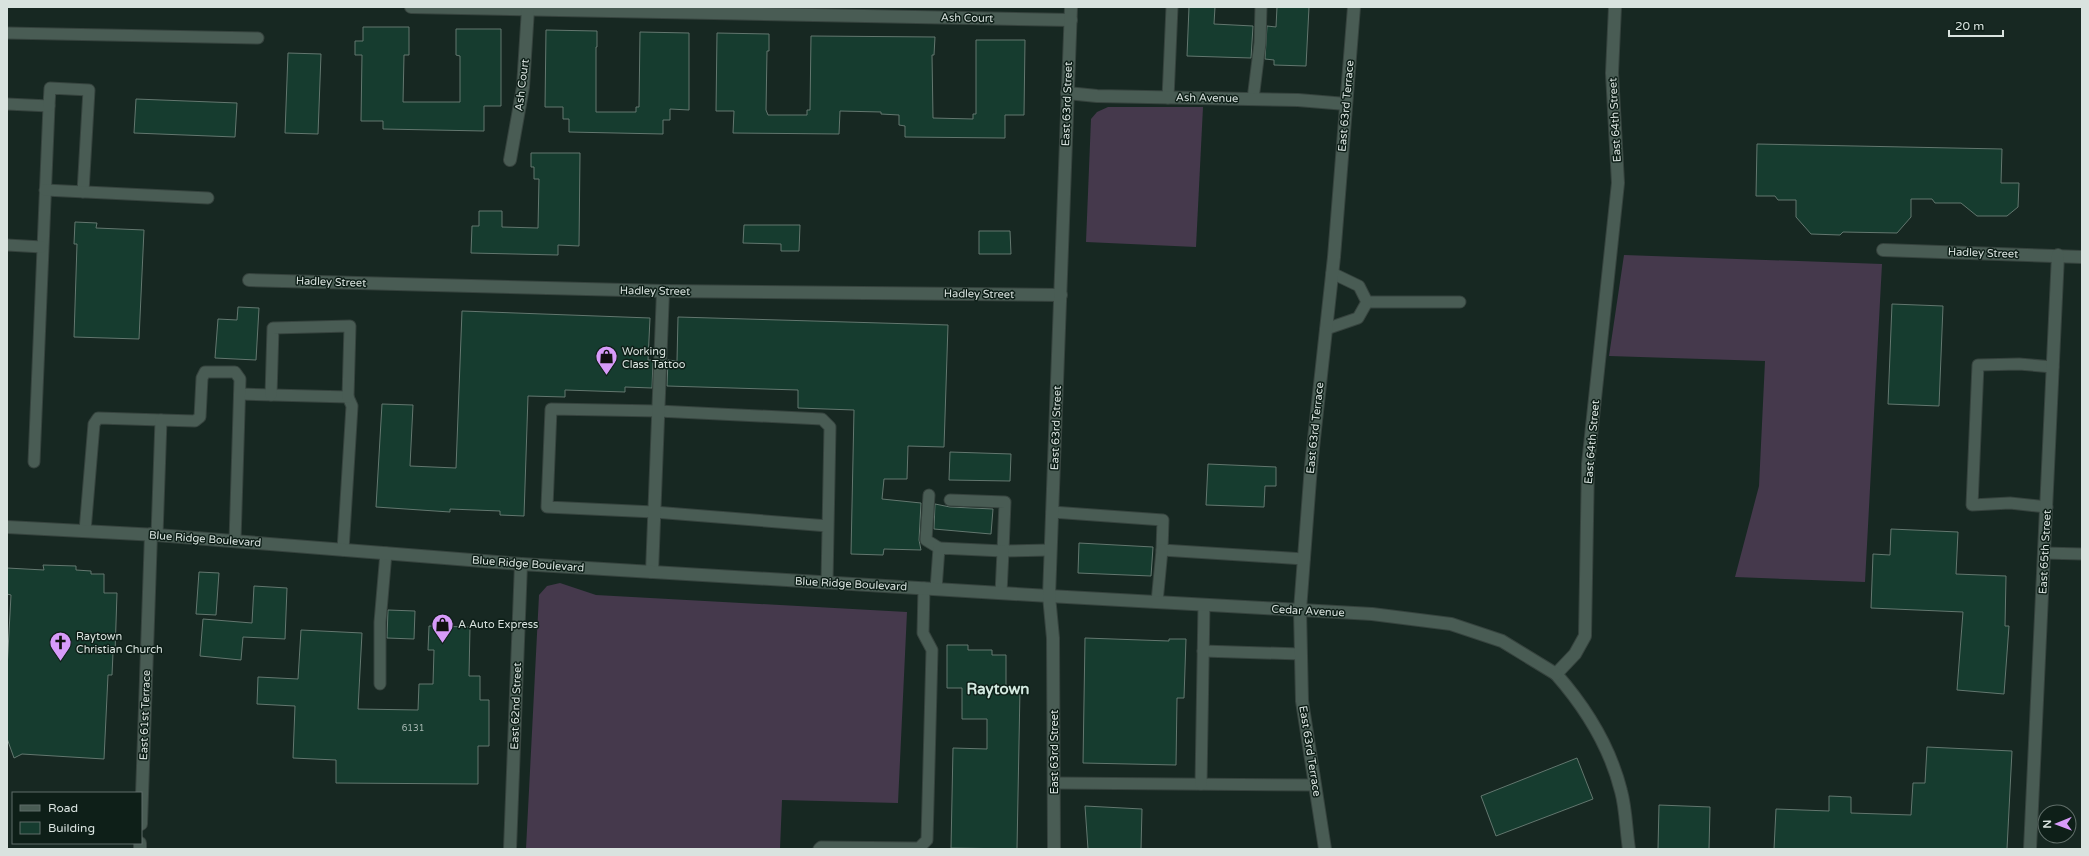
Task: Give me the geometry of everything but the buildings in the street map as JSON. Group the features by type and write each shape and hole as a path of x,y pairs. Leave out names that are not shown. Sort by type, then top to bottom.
{"street":[{"name":"Ash Court","path":"411,7 1071,20"},
{"name":"East 63rd Street","path":"1054,849 1053,638 1048,596 1061,295 1071,7"},
{"name":"East 63rd Terrace","path":"1325,849 1302,701 1300,610 1311,466 1332,273 1354,7"},
{"name":"East 64th Street","path":"1556,674 1575,654 1585,636 1588,464 1618,183 1612,73 1614,7"},
{"name":"Ash Court","path":"510,160 523,88 528,9"},
{"name":"Ash Avenue","path":"1067,93 1097,96 1253,99 1346,104"},
{"name":"Hadley Street","path":"1883,250 2082,257"},
{"name":"East 65th Street","path":"2030,849 2058,255"},
{"name":"Hadley Street","path":"249,280 663,291 1061,295"},
{"path":"652,572 663,291"},
{"name":"Blue Ridge Boulevard","path":"7,527 154,534 521,564 1048,596"},
{"name":"East 61st Terrace","path":"142,802 154,534"},
{"name":"East 62nd Street","path":"510,849 521,564"},
{"name":"Cedar Avenue","path":"1048,596 1372,614 1451,624 1502,641 1556,674"},
{"path":"1556,674 1573,694 1593,723 1610,757 1621,792 1629,849"}],"lane":[{"path":"1168,98 1172,7"},
{"path":"1253,99 1260,42 1261,7"},
{"path":"7,33 258,38"},
{"path":"34,462 50,88 89,90 83,192"},
{"path":"7,104 49,106"},
{"path":"45,190 208,198"},
{"path":"7,245 42,247"},
{"path":"1332,273 1359,286 1367,302"},
{"path":"1367,302 1460,302"},
{"path":"1326,329 1358,318 1367,302"},
{"path":"271,395 273,328 350,326 348,397 352,406 343,550"},
{"path":"2047,507 2010,503 1972,505 1978,365 2019,364 2053,367"},
{"path":"86,531 94,424 98,418 195,421 200,417 202,378 205,372 236,372 240,378 240,394 234,541"},
{"path":"240,394 348,397"},
{"path":"827,582 830,427 822,419 658,411 551,409 547,507 654,512 828,526"},
{"path":"154,534 161,420"},
{"path":"929,495 926,540 939,548 1003,551 1050,550"},
{"path":"950,500 1005,502 1001,593"},
{"path":"1052,512 1163,520 1157,602"},
{"path":"936,589 939,548"},
{"path":"1162,550 1304,558"},
{"path":"380,684 380,622 386,553"},
{"path":"2044,553 2082,554"},
{"path":"819,849 821,847 919,848 927,840 932,650 923,633 924,588"},
{"path":"1201,784 1204,605"},
{"path":"1203,651 1300,654"},
{"path":"1054,783 1315,785"}],"shaded area":[{"path":"1108,107 1203,107 1196,247 1086,242 1091,119 1097,112"},
{"path":"1624,255 1882,264 1865,582 1735,577 1759,486 1765,361 1609,356"},
{"path":"560,583 596,595 907,612 898,803 782,800 780,849 526,849 539,595 547,586"}],"place":[{"name":"Working Class Tattoo","path":"606,376"},
{"name":"A Auto Express","path":"442,644"},
{"name":"Raytown Christian Church","path":"60,662"}],"district":[{"name":"Raytown","path":"998,689"}]}
